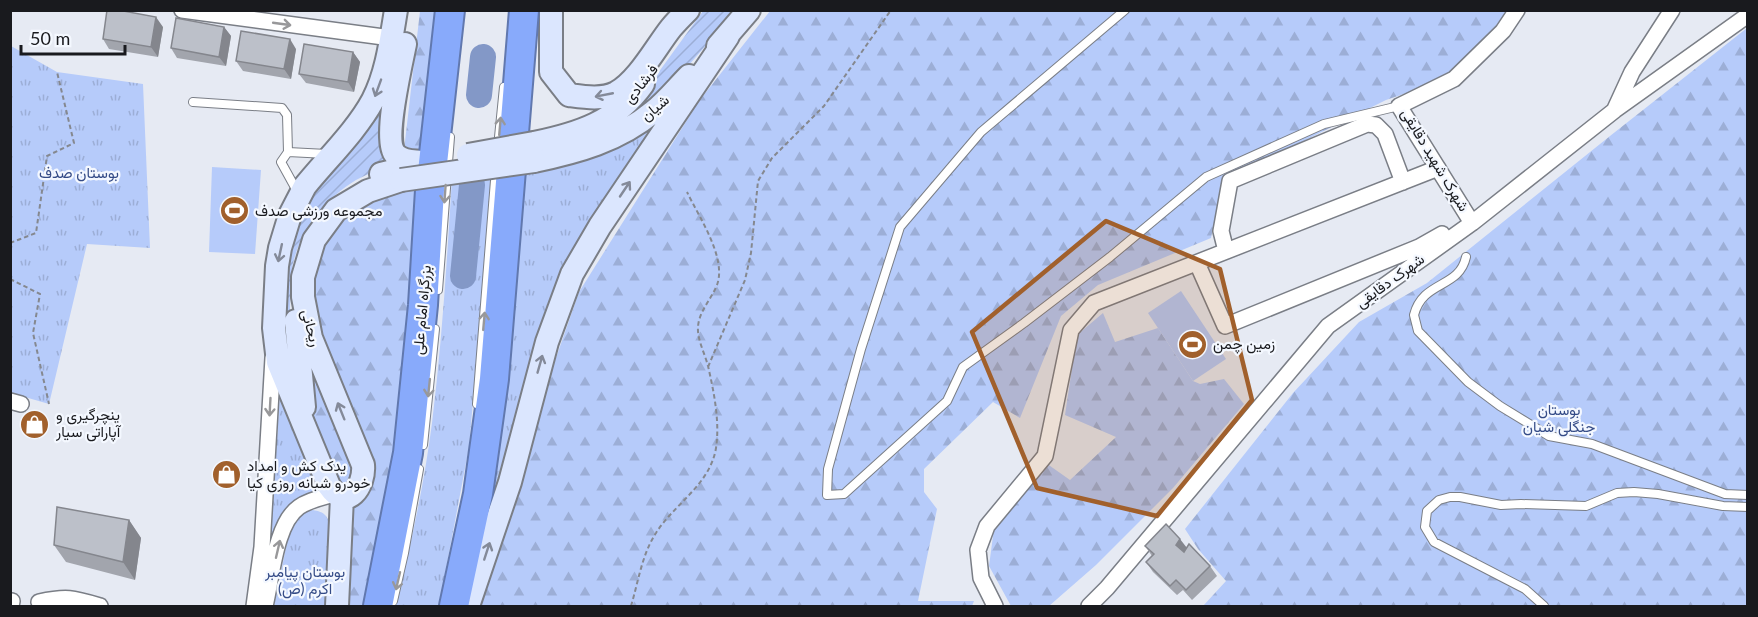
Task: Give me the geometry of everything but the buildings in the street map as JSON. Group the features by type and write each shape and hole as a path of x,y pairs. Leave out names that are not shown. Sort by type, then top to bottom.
{"highway":[{"name":"بزرگراه امام علی","path":"378,606 408,453 423,305 430,190 450,10"},
{"path":"454,606 478,494 494,379 524,10"}],"main road":[{"path":"337,606 338,496 329,486 278,362 274,328 277,266 285,231 298,196 366,112 374,98 386,64 396,10"},
{"path":"410,10 390,126 391,141 394,153 403,160 426,163"},
{"path":"551,10 551,72 569,95 586,98 616,93 629,83 672,27 690,10"},
{"name":"فرشادی","path":"534,152 559,138 591,127 613,116 632,100 690,10"},
{"name":"شیان","path":"534,152 592,147 631,127 666,100 728,36 749,10"},
{"path":"468,606 510,482 547,342 573,274 600,226 728,36"},
{"path":"309,433 293,297 296,263 303,242 316,219 340,196 372,177 426,163 534,152"},
{"name":"ریحانی","path":"338,496 351,496 358,490 364,475 363,465 311,338 303,297 303,277 314,240 326,220 336,210 368,191 401,180 534,152"}],"street":[{"path":"182,10 391,38"},
{"name":"شهرک شهید دقایقی","path":"1472,223 1399,106 1454,79 1503,31 1517,10"},
{"path":"1615,110 1632,72 1672,10"},
{"name":"شهرک دقایقی","path":"1089,606 1107,588 1328,326 1472,223 1615,110 1748,15"},
{"path":"1226,251 1221,231 1230,181 1367,124 1376,125 1385,134 1403,182"},
{"path":"995,606 981,578 978,550 987,526 1045,456 1071,330 1094,303 1438,168"},
{"path":"1197,263 1225,326 1419,247 1442,234"},
{"path":"254,606 262,547 274,328"},
{"name":"ریحانی","path":"265,606 286,521 301,505 338,496"},
{"path":"39,602 63,597 100,606"}],"lane":[{"path":"1125,10 981,132 900,227 861,349 828,469 827,495 844,494 947,401 963,367 1110,257 1206,177 1324,124 1399,106"},
{"path":"476,415 504,78"},
{"path":"193,102 282,108 287,115 288,152 282,162 292,179 298,196"},
{"path":"437,297 451,130"},
{"path":"288,152 332,154"},
{"path":"1466,257 1460,272 1424,295 1414,315 1418,331 1468,382 1500,406 1549,436 1592,444 1725,494 1748,495"},
{"path":"422,452 436,317"},
{"path":"392,606 420,462"},
{"path":"1544,606 1525,589 1434,542 1425,527 1427,511 1439,500 1450,497 1502,505 1586,506 1617,493 1634,492 1723,506 1748,507"}],"path":[{"path":"708,368 745,280 751,253 758,181 772,158 824,106 891,10"},
{"path":"10,243 36,233 47,156 74,143 57,72"},
{"path":"631,606 647,551 656,532 704,477 716,450 717,422 708,368 697,330 699,316 713,294 719,278 719,264 687,192"},
{"path":"10,279 40,294 33,333 49,404"}],"highlighted area":[{"path":"1106,221 1220,269 1252,400 1157,516 1037,488 972,332"}],"green space":[{"path":"420,11 439,11 397,441 378,549 364,606 342,606 349,508 365,493 318,343 310,285 330,225 400,185"},
{"path":"703,11 736,11 661,97 645,110 570,141 642,95"},
{"path":"770,11 1509,11 1452,71 1433,84 1386,100 1223,181 1211,238 1098,285 1061,316 1020,418 993,402 924,469 924,492 937,509 918,601 974,601 972,606 479,606 543,395 579,292 699,101"},
{"name":"بوستان جنگلی شیان","path":"1747,28 1747,606 1203,606 1226,581 1198,549 1185,529 1293,393 1359,322 1427,283"},
{"name":"بوستان صدف","path":"11,46 57,72 143,84 150,248 87,244 49,404 11,393"},
{"path":"388,83 395,162 344,188 322,208 305,232 294,259 291,274 288,376 280,308 296,214"},
{"path":"686,86 610,198 468,595 501,432 521,171"},
{"name":"مجموعه ورزشی صدف","path":"212,167 261,170 255,254 209,252"},
{"path":"493,172 469,447 443,585 438,606 395,606 416,515 432,423 452,178"},
{"name":"زمین چمن","path":"1181,291 1226,359 1193,381 1148,313"},
{"path":"1103,313 1115,342 1158,328 1193,381 1200,384 1224,379 1244,404 1173,488 1096,565 1049,606 1011,606 989,566 997,506 1036,456 1070,480 1116,437 1065,415 1077,335"},
{"path":"301,337 358,468 350,483 345,485 339,484 312,418"},
{"path":"281,378 321,491 309,495 269,558"},
{"name":"بوستان پیامبر اکرم (ص)","path":"313,510 326,516 331,533 329,606 274,606 291,523 302,512"}],"waterway":[{"path":"479,95 483,57"},
{"path":"463,276 472,185"}],"place":[{"name":"مجموعه ورزشی صدف","path":"234,211"},
{"name":"زمین چمن","path":"1192,344"},
{"name":"پنچرگیری و آپاراتی سیار","path":"35,424"},
{"name":"یدک کش و امداد خودرو شبانه روزی کیا","path":"226,475"}]}
